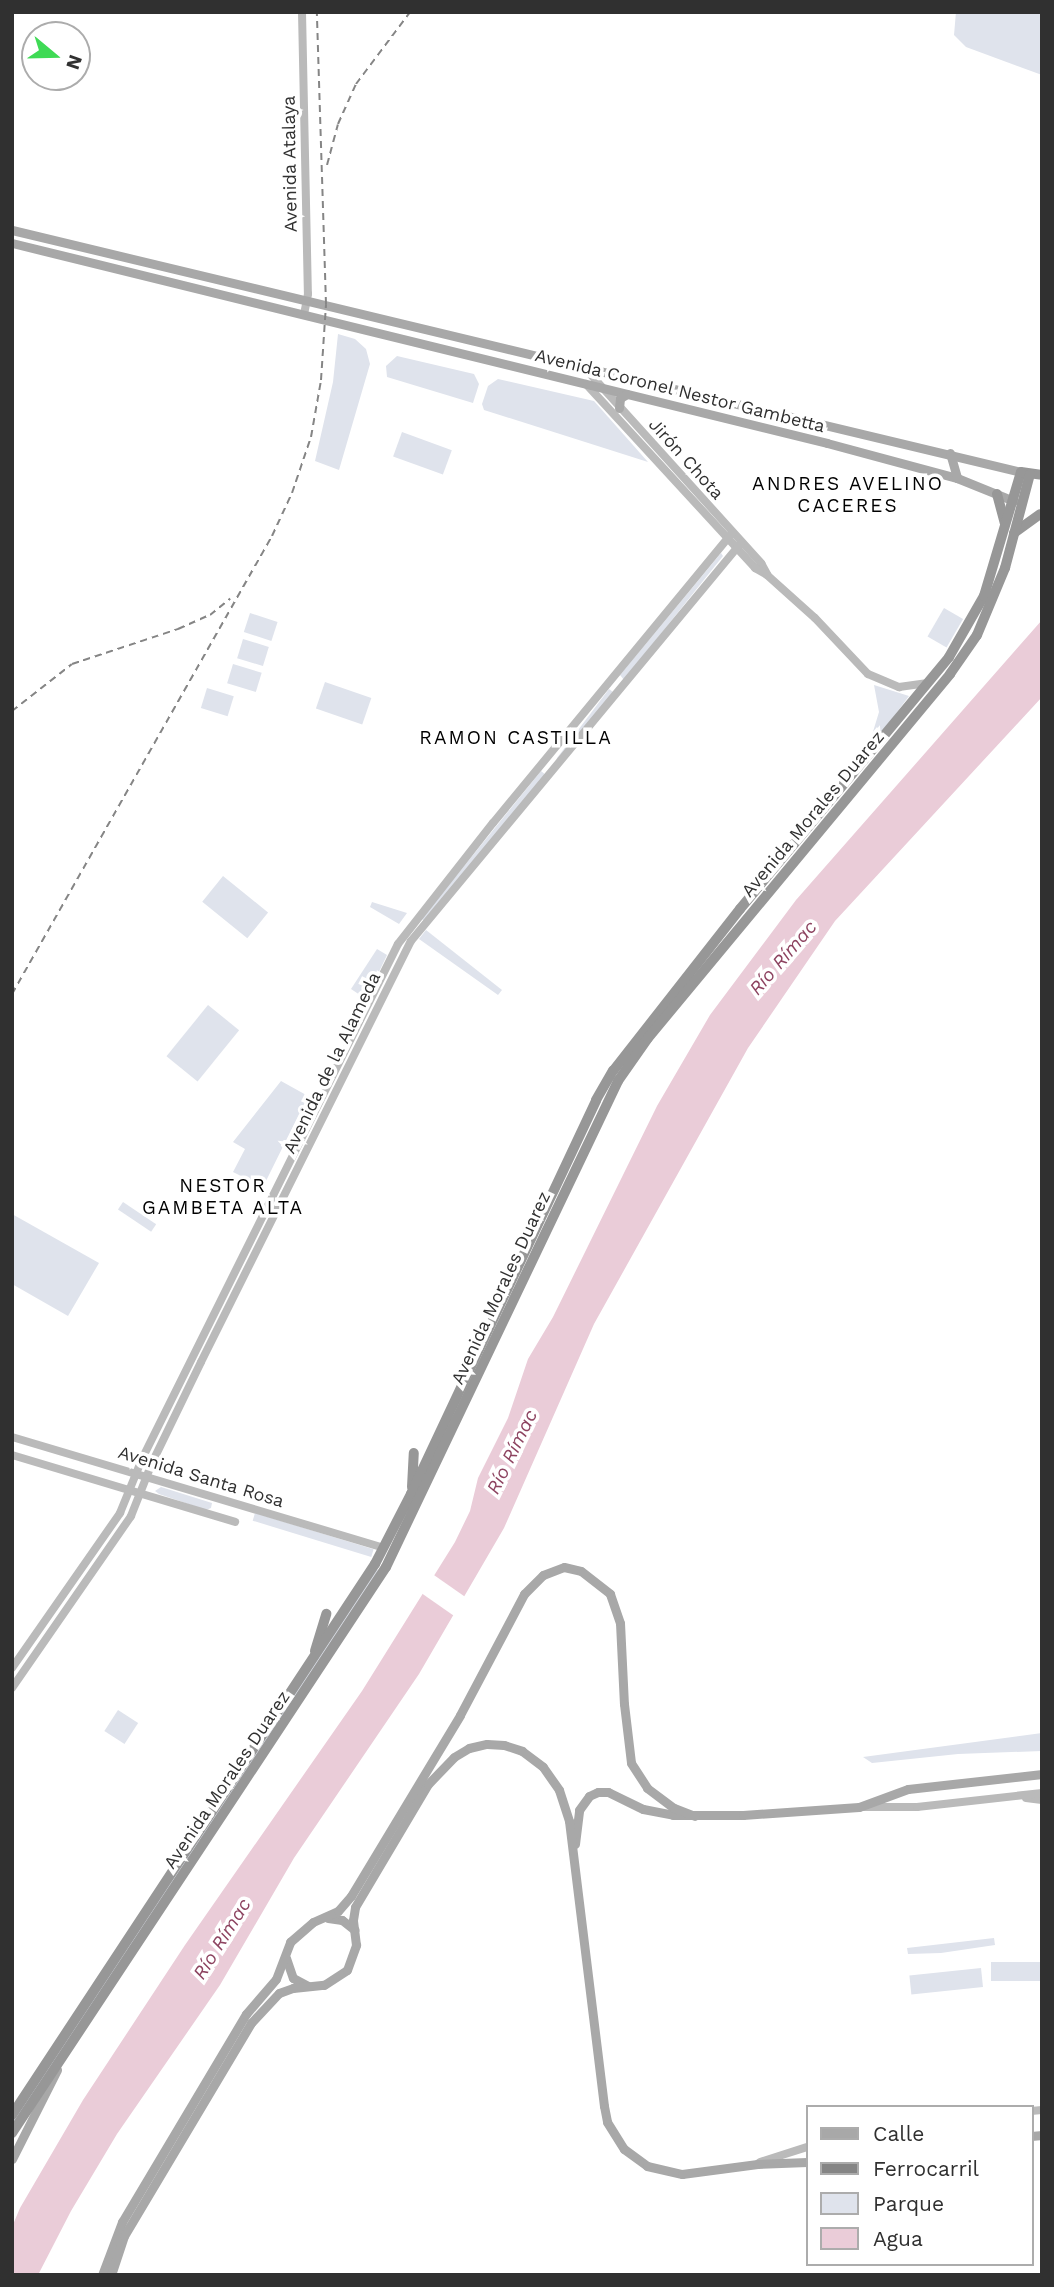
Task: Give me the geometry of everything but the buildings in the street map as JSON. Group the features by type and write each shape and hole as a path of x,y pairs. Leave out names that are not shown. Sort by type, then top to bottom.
{"highway":[{"name":"Avenida Coronel Nestor Gambetta","path":"1025,473 1042,475"},
{"name":"Avenida Morales Duarez","path":"12,2133 386,1567 618,1081 657,1028 959,663 995,599 1025,473"},
{"path":"997,494 1010,530 1041,514"},
{"name":"Avenida Coronel Nestor Gambetta","path":"1017,502 1041,514"},
{"name":"Avenida Morales Duarez","path":"12,2115 365,1581 411,1494 596,1100 613,1071 732,918 929,683 960,641 978,610 1010,530"},
{"path":"411,1494 414,1453"},
{"path":"312,1661 326,1614"}],"main road":[{"name":"Avenida Coronel Nestor Gambetta","path":"12,230 581,364 1025,473"},
{"name":"Avenida Coronel Nestor Gambetta","path":"12,243 585,383 957,478 1017,502"},
{"path":"620,408 620,398 628,394"},
{"path":"950,453 957,478"},
{"path":"102,2275 112,2243 128,2212 246,2014 276,1979 290,1942 298,1932 326,1918 351,1896 460,1715 524,1594 536,1580 564,1567 581,1570 610,1594 620,1623 624,1704 631,1763 647,1788 674,1808 695,1816"},
{"path":"111,2275 124,2236 251,2023 279,1993 324,1985 347,1970 355,1952 355,1907 428,1784 454,1757 469,1748 504,1745 522,1751 544,1767 559,1790 569,1821 604,2106 613,2136 638,2160 669,2172 699,2173 757,2164 806,2162"},
{"path":"574,1856 579,1810 589,1797 598,1792 608,1793 643,1809 695,1816 859,1807 908,1789 1042,1774"},
{"path":"326,1918 342,1920 355,1930"},
{"path":"286,1956 293,1978 310,1986"},
{"path":"12,2159 67,2049"}],"street":[{"name":"Avenida Atalaya","path":"302,12 308,300 304,315"},
{"name":"Jirón Chota","path":"581,364 730,536"},
{"name":"Jirón Chota","path":"585,383 767,575 815,618 868,674 899,687 929,683"},
{"name":"Avenida de la Alameda","path":"12,1688 131,1516 194,1366 403,936 730,536"},
{"name":"Avenida de la Alameda","path":"12,1668 113,1524 135,1474 194,1366 415,935 739,545"},
{"name":"Avenida Santa Rosa","path":"12,1437 381,1547"},
{"name":"Avenida Santa Rosa","path":"12,1455 235,1522"},
{"path":"78,1475 84,1458"},
{"path":"859,1807 917,1807 1042,1793"},
{"path":"1016,1796 1042,1800"},
{"path":"757,2164 806,2147"}],"green space":[{"path":"956,12 1042,12 1042,75 966,47 954,35"},
{"path":"338,334 355,339 366,349 370,364 339,470 315,461 333,382"},
{"path":"397,356 474,374 479,384 473,403 387,377 386,366"},
{"path":"498,379 594,401 648,462 484,410 482,404 488,386"},
{"path":"402,432 452,450 443,475 393,456"},
{"path":"721,553 723,556 624,680 620,675"},
{"path":"944,608 963,619 947,648 928,637"},
{"path":"250,613 278,622 271,641 244,632"},
{"path":"243,639 269,647 263,666 237,658"},
{"path":"233,664 262,673 256,692 227,683"},
{"path":"325,682 371,698 362,724 316,708"},
{"path":"874,685 909,696 868,751 864,746 872,735 879,712"},
{"path":"207,688 234,696 228,716 201,708"},
{"path":"609,689 613,692 561,761 557,758"},
{"path":"541,771 546,775 426,922 421,919"},
{"path":"223,876 268,913 247,938 202,902"},
{"path":"372,902 407,913 399,924 370,907"},
{"path":"426,930 502,990 498,995 419,939"},
{"path":"377,949 387,955 366,999 351,989"},
{"path":"208,1005 239,1030 198,1081 166,1056"},
{"path":"281,1081 308,1096 263,1187 233,1172 245,1149 233,1142"},
{"path":"123,1202 156,1224 151,1232 118,1209"},
{"path":"12,1214 99,1263 68,1316 12,1284"},
{"path":"161,1487 212,1503 211,1508 206,1510 159,1494 155,1491"},
{"path":"255,1513 374,1549 371,1557 253,1521"},
{"path":"377,1569 12,2127 12,2121 62,2044"},
{"path":"118,1710 138,1723 125,1744 104,1731"},
{"path":"1042,1733 1042,1751 958,1754 872,1763 863,1757"},
{"path":"994,1938 995,1945 941,1953 908,1954 907,1948"},
{"path":"991,1962 1042,1962 1042,1981 991,1981"},
{"path":"981,1968 983,1987 911,1994 909,1976"}],"water":[{"name":"Río Rímac","path":"1042,620 1042,697 835,921 748,1048 594,1324 504,1528 419,1674 294,1858 220,1985 117,2134 71,2211 38,2275 12,2275 12,2227 20,2208 83,2100 185,1945 362,1691 455,1542 470,1511 478,1478 508,1418 528,1359 553,1317 657,1106 710,1015 796,900"}],"pier":[{"path":"431,1573 468,1599 455,1617 418,1591"}],"railway":[{"path":"12,994 272,536 292,493 311,437 321,380 326,304 317,12"},
{"path":"327,165 338,124 356,84 410,12"},
{"path":"12,711 72,664 178,629 210,615 230,599"}],"district":[{"name":"ANDRES AVELINO CACERES","path":"848,495"},
{"name":"RAMON CASTILLA","path":"516,738"},
{"name":"NESTOR GAMBETA ALTA","path":"223,1197"}]}
